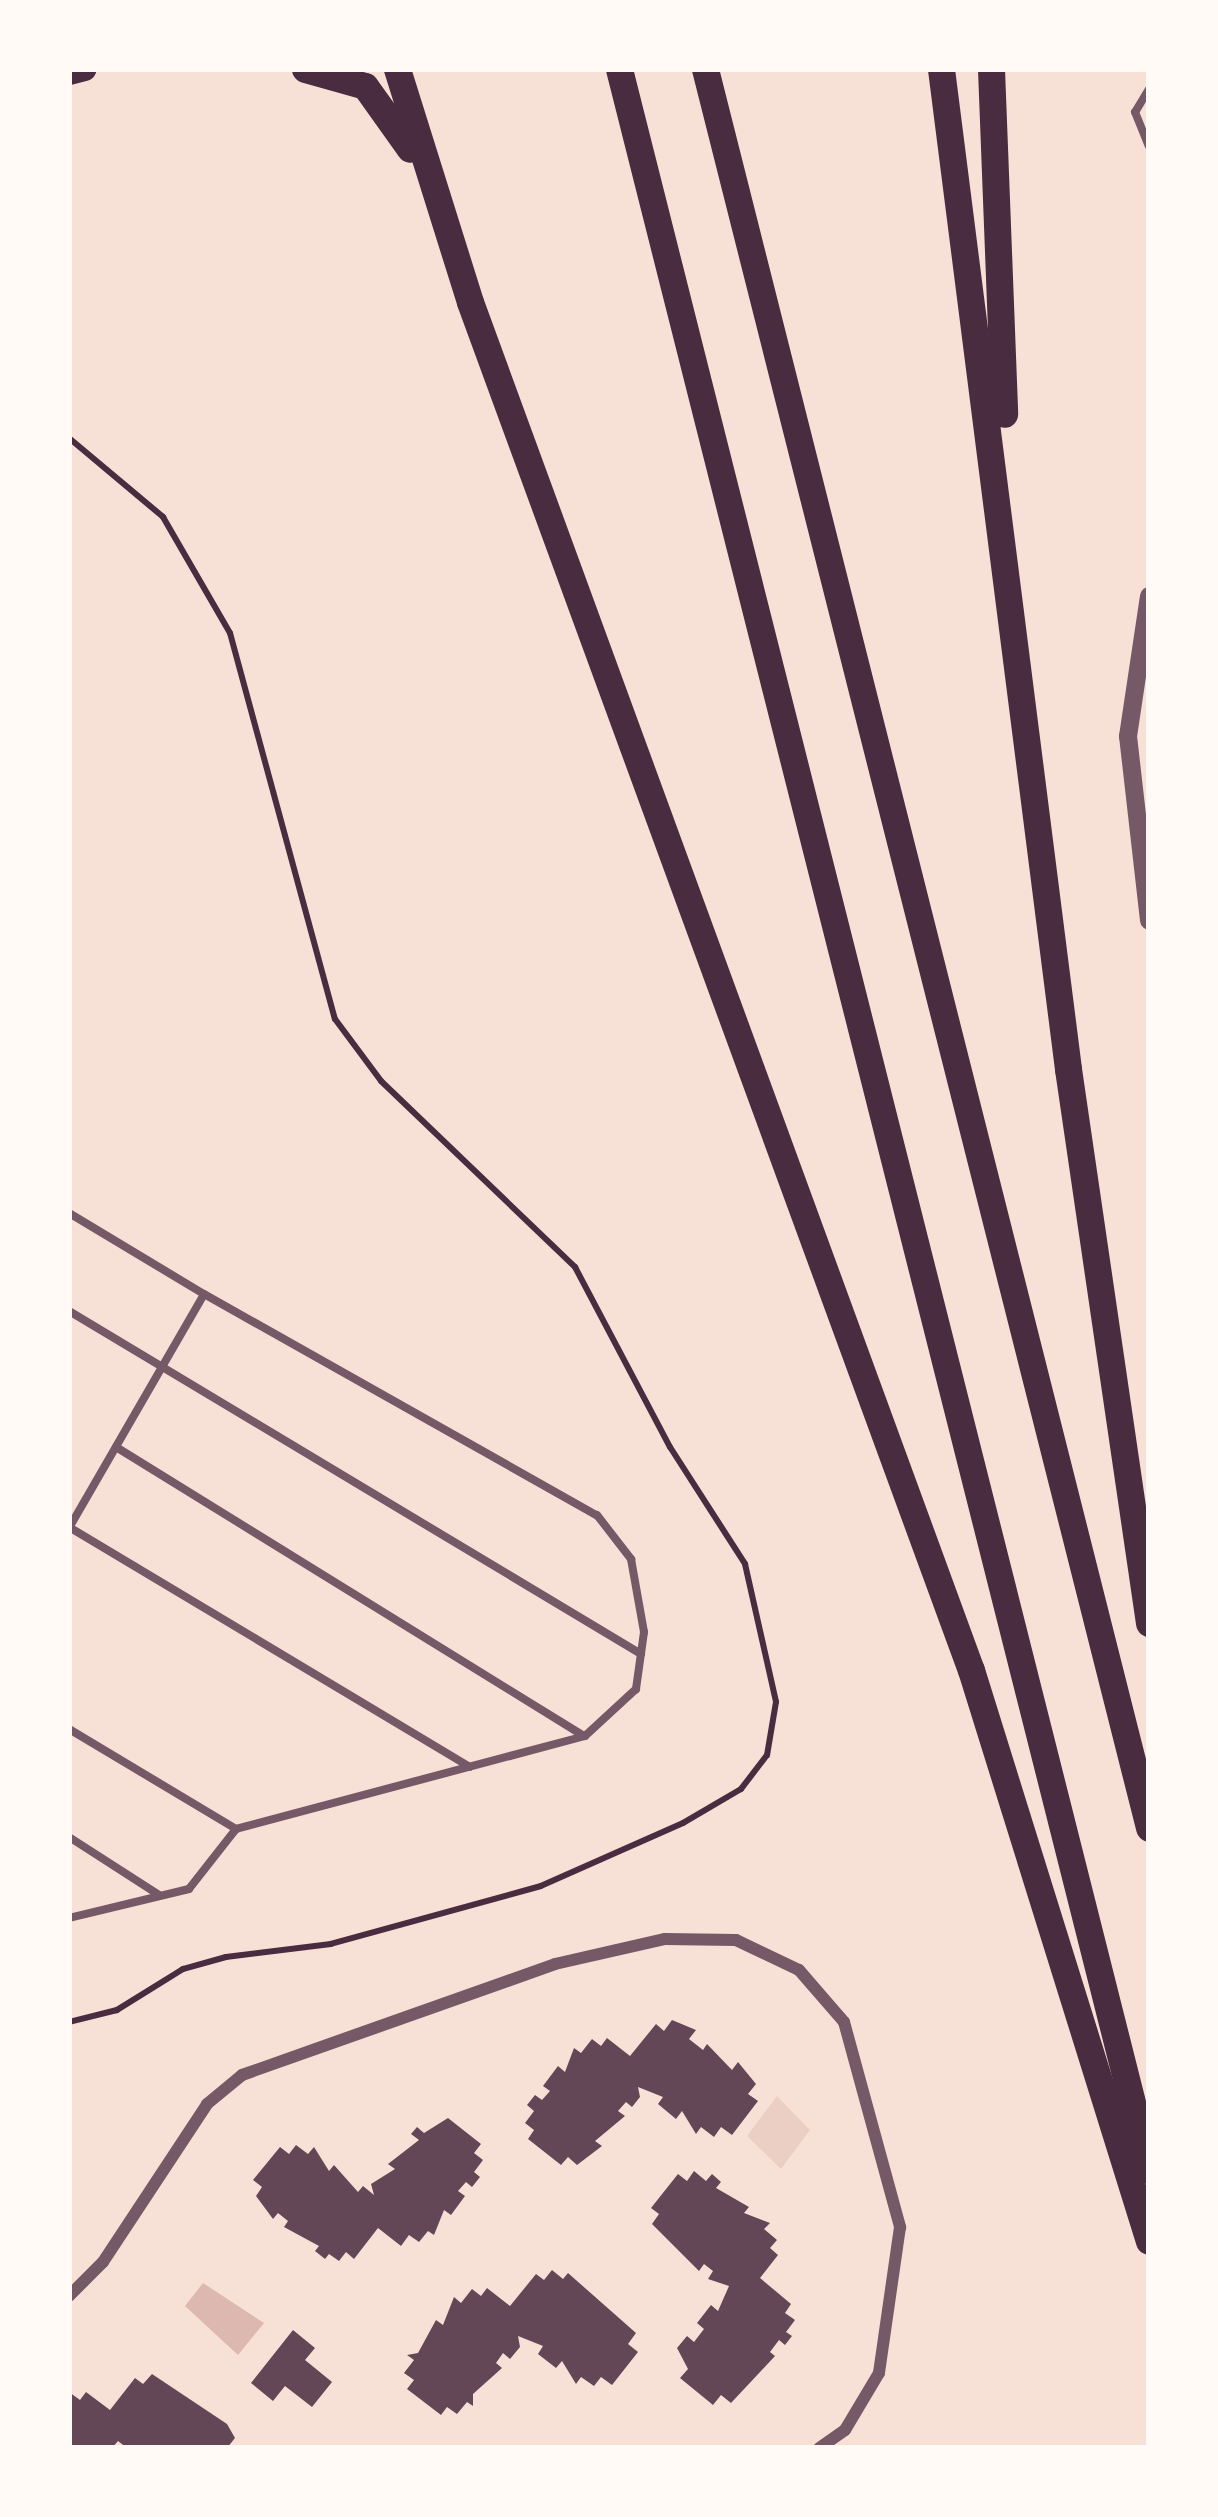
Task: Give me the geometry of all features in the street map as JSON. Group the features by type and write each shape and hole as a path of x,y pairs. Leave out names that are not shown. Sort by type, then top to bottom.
{"highway":[{"path":"304,69 365,86 430,183"},
{"path":"397,69 430,183 971,1670 1149,2241"},
{"path":"619,69 1149,2170"},
{"path":"706,69 1149,1828"},
{"path":"941,69 1007,550 1068,1069 1149,1623"},
{"path":"991,69 1007,550"}],"main road":[{"path":"69,73 85,69"}],"street":[{"path":"1149,596 1128,736 1149,921"},
{"path":"69,2296 104,2262 207,2104 242,2075 555,1964 665,1939 736,1940 769,1951 824,1995 857,2056 900,2227 887,2348 874,2383 829,2445"}],"lane":[{"path":"1149,88 1135,112 1149,146"},
{"path":"69,1213 597,1514 631,1558 641,1654 636,1689 584,1736 236,1828 189,1888 69,1918"},
{"path":"204,1294 69,1528 470,1767"},
{"path":"69,1312 641,1654"},
{"path":"116,1448 584,1736"},
{"path":"69,1729 236,1828"},
{"path":"69,1838 160,1896"}],"path":[{"path":"69,439 163,517 230,633 335,1018 381,1081 575,1267 670,1448 745,1564 776,1702 767,1755 741,1789 683,1823 541,1886 331,1944 226,1957 183,1969 117,2010 69,2022"}],"shaded area":[{"path":"777,2096 810,2130 781,2169 747,2136"},
{"path":"203,2283 264,2323 238,2355 185,2306"}],"building":[{"path":"672,2020 696,2030 689,2039 703,2050 707,2044 732,2070 738,2062 756,2084 748,2094 758,2101 732,2135 721,2127 714,2137 701,2127 696,2134 682,2111 676,2119 658,2104 663,2097 638,2087 640,2097 632,2107 626,2102 618,2111 625,2116 595,2141 602,2146 577,2165 568,2157 561,2165 528,2139 534,2130 525,2123 534,2111 527,2105 535,2095 542,2100 550,2091 543,2086 558,2066 565,2072 574,2048 581,2053 592,2039 601,2046 607,2038 630,2056 656,2024 664,2031"},
{"path":"448,2118 481,2144 474,2153 483,2160 474,2172 480,2177 472,2187 466,2182 458,2191 465,2196 451,2215 444,2210 434,2235 428,2231 419,2242 409,2235 401,2246 378,2228 354,2259 346,2252 339,2261 329,2254 325,2259 315,2251 319,2246 284,2227 288,2221 278,2213 273,2219 256,2196 262,2187 253,2180 280,2147 289,2154 296,2145 308,2154 314,2147 329,2171 334,2165 358,2192 363,2186 374,2195 371,2184 395,2169 388,2164 419,2140 411,2134 417,2127 424,2133"},
{"path":"694,2171 706,2181 712,2174 721,2182 716,2188 749,2207 744,2213 770,2223 764,2229 777,2240 770,2248 778,2255 760,2278 791,2304 785,2313 795,2320 786,2332 792,2336 785,2345 779,2340 770,2352 775,2356 731,2403 721,2395 713,2405 680,2378 688,2369 677,2348 687,2336 694,2342 704,2329 697,2323 711,2305 718,2311 729,2286 708,2279 713,2271 704,2264 699,2271 652,2224 659,2214 651,2208 678,2174 687,2181"},
{"path":"552,2270 563,2279 568,2273 636,2333 628,2344 638,2352 612,2385 601,2377 594,2386 581,2377 576,2384 562,2361 556,2368 538,2354 543,2346 518,2336 520,2347 510,2359 503,2353 496,2363 502,2368 473,2394 473,2406 467,2402 457,2414 447,2407 441,2415 407,2389 414,2380 404,2373 414,2360 407,2355 418,2353 436,2320 443,2325 454,2297 461,2303 472,2289 481,2296 487,2288 510,2306 536,2274 544,2280"},
{"path":"293,2330 315,2348 305,2360 332,2382 312,2407 285,2386 273,2401 251,2383"},
{"path":"152,2374 227,2424 235,2438 227,2448 127,2448 118,2441 112,2448 69,2448 69,2392 80,2400 86,2392 110,2410 135,2378 143,2384"}]}
